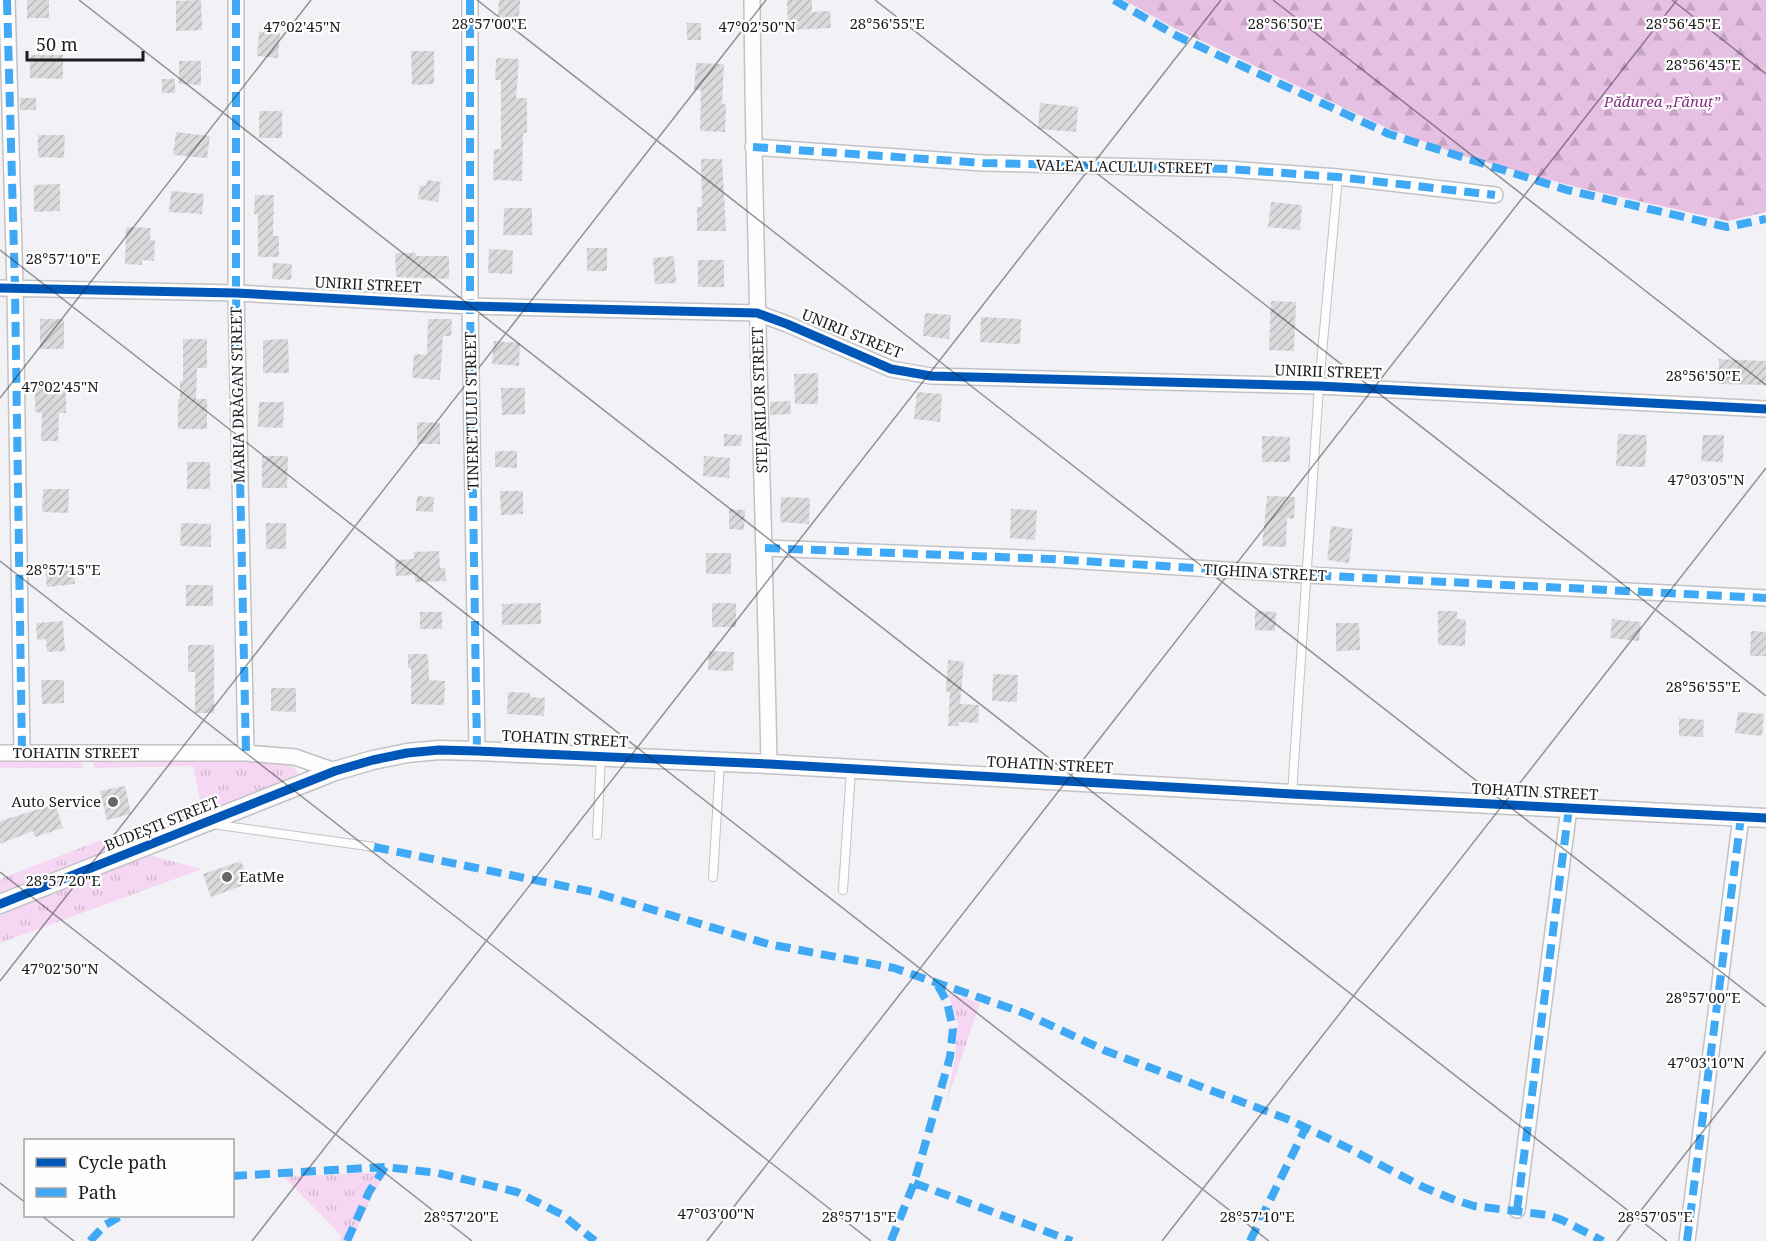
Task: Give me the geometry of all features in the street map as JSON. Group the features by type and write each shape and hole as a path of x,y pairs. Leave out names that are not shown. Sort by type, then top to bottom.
{"street":[{"path":"6,0 8,288 22,753"},
{"name":"MARIA DRĂGAN STREET","path":"236,0 236,293 246,753"},
{"name":"TINERETULUI STREET","path":"470,0 470,306 477,750"},
{"name":"STEJARILOR STREET","path":"752,0 753,147 769,764"},
{"name":"VALEA LACULUI STREET","path":"753,147 982,163 1229,169 1338,177 1495,195"},
{"name":"UNIRII STREET","path":"8,288 236,293 470,306 757,313 891,369 931,376 1319,386 1766,409"},
{"name":"TIGHINA STREET","path":"765,548 1050,559 1308,575 1766,598"},
{"name":"TOHATIN STREET","path":"0,753 246,753 295,757 334,771 407,753 477,750 1766,818"},
{"name":"BUDEȘTI STREET","path":"0,904 334,771"},
{"path":"1516,1210 1569,808"},
{"path":"1687,1241 1741,817"}],"lane":[{"path":"1292,794 1319,386 1338,177"},
{"path":"597,836 601,756"},
{"path":"713,877 720,762"},
{"path":"843,890 851,769"},
{"path":"206,823 374,847"}],"green space":[{"name":"Pădurea „Fănuț”","path":"1124,0 1766,0 1766,212 1728,221 1576,187 1460,155 1387,128 1176,29"},
{"path":"246,760 288,764 296,769 298,775 294,780 173,826 167,814 200,801 193,766 95,768 93,762"},
{"path":"0,762 82,762 83,768 0,768"},
{"path":"158,818 164,831 0,895 0,879"},
{"path":"149,855 202,869 0,943 0,915"},
{"path":"948,993 980,1003 946,1103 955,1058 958,1024"},
{"path":"387,1172 373,1194 351,1241 339,1241 341,1235 284,1177"}],"building":[{"path":"27,0 49,0 49,18 27,18"},
{"path":"201,0 202,30 176,31 176,1"},
{"path":"499,0 520,0 519,18 498,17"},
{"path":"787,0 812,0 812,12 830,11 831,28 788,30"},
{"path":"687,23 701,23 701,40 687,40"},
{"path":"259,32 280,33 278,58 257,56"},
{"path":"411,51 434,51 434,84 412,85"},
{"path":"30,55 63,55 63,79 30,78"},
{"path":"496,58 519,59 516,98 527,98 527,132 523,133 522,181 493,180 494,149 501,149 501,80 495,80"},
{"path":"179,61 201,61 201,85 179,84"},
{"path":"696,63 724,64 722,104 726,104 725,132 700,131 701,90 694,90"},
{"path":"162,79 175,79 175,93 162,93"},
{"path":"20,98 36,98 36,110 20,110"},
{"path":"1040,103 1078,107 1076,132 1038,129"},
{"path":"259,111 282,111 282,138 259,138"},
{"path":"176,132 210,136 207,158 173,155"},
{"path":"38,135 65,135 64,158 38,157"},
{"path":"701,159 722,159 726,231 697,231 697,207 702,207"},
{"path":"427,180 441,182 438,202 418,199 420,185 426,186"},
{"path":"60,184 60,211 34,212 34,185"},
{"path":"171,191 204,194 202,214 169,212"},
{"path":"255,195 274,195 273,236 279,236 279,257 258,257 258,214 254,214"},
{"path":"1271,202 1302,205 1300,230 1268,227"},
{"path":"504,208 532,208 532,235 503,235"},
{"path":"126,227 151,228 150,240 155,240 154,261 142,260 142,265 125,264"},
{"path":"587,248 607,248 607,271 587,271"},
{"path":"489,249 513,250 512,274 488,273"},
{"path":"395,253 416,253 416,256 449,256 449,279 396,277"},
{"path":"674,256 676,283 655,284 653,258"},
{"path":"698,260 724,260 724,287 698,287"},
{"path":"273,263 292,264 291,280 272,279"},
{"path":"1271,301 1296,302 1294,351 1269,350"},
{"path":"925,313 951,315 949,339 923,336"},
{"path":"981,317 1021,319 1020,344 980,342"},
{"path":"40,319 64,319 64,349 40,349"},
{"path":"428,319 452,319 451,336 443,336 440,380 412,378 414,354 427,355"},
{"path":"183,339 207,339 207,368 197,368 196,399 207,399 207,429 178,429 178,399 180,399 180,381 183,381"},
{"path":"288,339 289,373 263,373 263,340"},
{"path":"494,341 520,343 519,366 492,364"},
{"path":"1719,359 1766,361 1766,385 1718,384"},
{"path":"818,373 818,404 795,404 794,374"},
{"path":"35,383 66,384 66,413 59,413 58,441 41,441 42,413 35,412"},
{"path":"501,388 525,388 525,414 502,415"},
{"path":"917,392 942,394 940,422 914,419"},
{"path":"790,401 791,414 770,415 770,402"},
{"path":"259,402 284,402 283,428 258,427"},
{"path":"417,422 440,423 440,444 417,444"},
{"path":"724,434 742,435 741,446 724,446"},
{"path":"1618,434 1647,435 1645,467 1616,466"},
{"path":"1703,435 1724,435 1723,462 1701,461"},
{"path":"1262,436 1290,437 1290,462 1262,462"},
{"path":"495,451 517,451 517,468 495,467"},
{"path":"262,456 288,456 287,488 262,488"},
{"path":"704,456 730,458 729,478 703,476"},
{"path":"187,462 210,462 210,489 187,489"},
{"path":"43,489 69,489 68,513 42,512"},
{"path":"500,491 523,491 523,514 501,515"},
{"path":"417,496 434,497 433,512 416,511"},
{"path":"1267,496 1295,497 1294,519 1287,518 1286,547 1262,546"},
{"path":"781,497 810,498 809,524 780,522"},
{"path":"729,509 745,510 744,530 729,529"},
{"path":"1011,509 1037,510 1035,540 1010,538"},
{"path":"181,523 211,524 211,547 180,546"},
{"path":"266,523 286,523 286,549 266,549"},
{"path":"1331,526 1353,529 1349,563 1327,560"},
{"path":"439,551 440,568 445,568 446,581 415,582 415,575 396,576 395,560 414,559 414,552"},
{"path":"706,553 731,553 731,574 706,574"},
{"path":"73,562 75,584 47,587 45,565"},
{"path":"186,585 213,585 213,606 186,606"},
{"path":"541,603 541,624 502,625 502,604"},
{"path":"712,603 736,603 736,627 712,627"},
{"path":"1255,611 1276,612 1275,631 1255,630"},
{"path":"1438,611 1457,611 1457,619 1466,620 1465,646 1438,645"},
{"path":"420,612 442,612 442,629 420,629"},
{"path":"1612,619 1641,622 1639,641 1610,638"},
{"path":"63,621 65,651 47,652 46,639 37,640 36,623"},
{"path":"1336,623 1359,623 1360,650 1336,651"},
{"path":"1751,631 1766,632 1766,656 1750,656"},
{"path":"188,645 214,645 214,713 195,713 195,672 188,672"},
{"path":"709,651 734,652 733,671 708,670"},
{"path":"408,654 428,654 429,680 445,681 444,705 411,704 411,668 408,668"},
{"path":"948,660 964,662 960,704 979,705 978,723 959,722 958,726 948,726 950,692 946,691"},
{"path":"993,674 1018,675 1017,702 992,701"},
{"path":"41,680 64,680 64,703 42,704"},
{"path":"271,688 296,688 296,712 271,711"},
{"path":"508,692 530,693 530,697 545,698 544,716 507,714"},
{"path":"1738,712 1764,714 1762,736 1735,733"},
{"path":"1679,718 1704,720 1703,737 1679,736"},
{"path":"125,786 131,814 107,820 100,791"},
{"path":"55,804 63,828 35,837 33,831 0,844 0,821"},
{"path":"241,861 249,883 211,897 203,874"}],"marked path":[{"path":"7,0 15,288 22,753"},
{"path":"236,0 236,293 246,753"},
{"path":"470,0 470,306 477,751"},
{"path":"1114,0 1177,36 1389,134 1567,190 1727,227 1766,219"},
{"path":"753,147 983,163 1229,169 1338,177 1495,195"},
{"path":"765,548 1050,559 1308,575 1766,598"},
{"path":"1517,1210 1569,808"},
{"path":"1687,1241 1741,817"},
{"path":"374,847 593,892 768,944 894,968 1024,1013 1106,1051 1290,1120 1423,1187 1455,1200 1474,1206 1548,1215 1603,1241"},
{"path":"891,1241 914,1183 950,1057 953,1029 947,1002 937,984"},
{"path":"1250,1241 1306,1127"},
{"path":"234,1176 385,1167 438,1173 517,1192 561,1214 595,1241"},
{"path":"347,1241 369,1192 385,1167"},
{"path":"914,1183 1072,1241"},
{"path":"90,1241 105,1225 119,1217"}],"cycle path":[{"path":"0,288 236,293 470,306 757,313 891,369 931,376 1319,386 1766,409"},
{"path":"0,904 335,771 407,753 439,750 769,764 1766,818"}],"place":[{"name":"Auto Service","path":"113,802"},
{"name":"EatMe","path":"227,877"}]}
